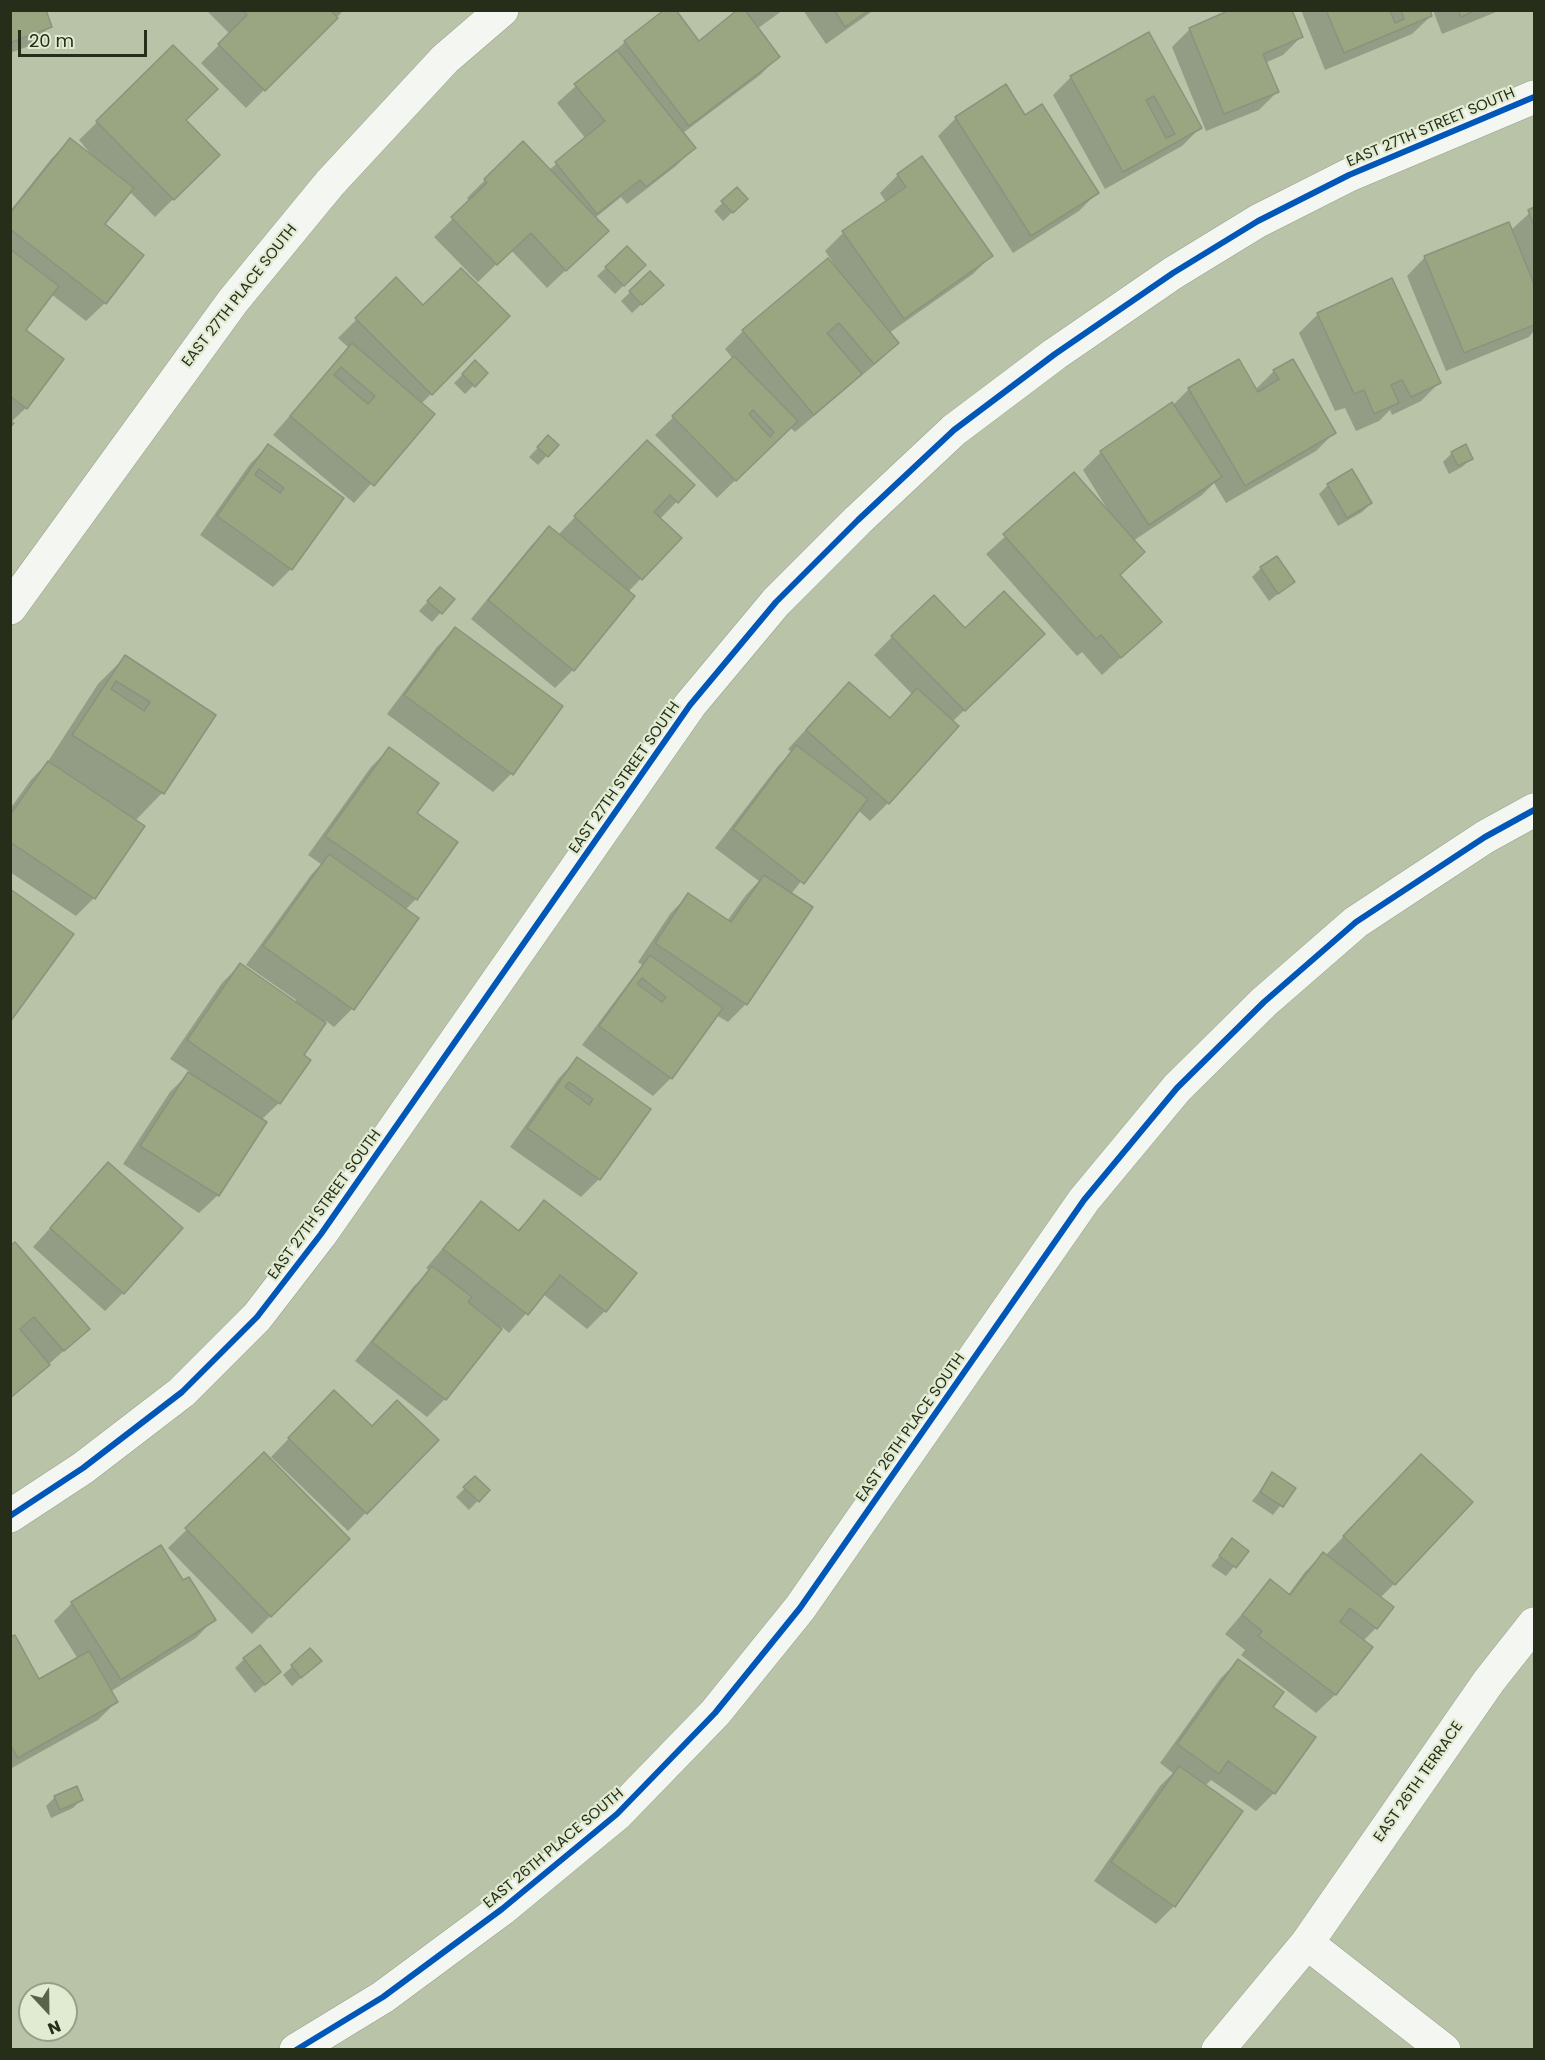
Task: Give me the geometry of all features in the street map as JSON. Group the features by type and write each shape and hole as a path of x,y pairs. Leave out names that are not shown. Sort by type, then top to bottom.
{"street":[{"name":"EAST 27TH PLACE SOUTH","path":"10,608 233,301 278,246 330,183 445,59 502,10"},
{"name":"EAST 27TH STREET SOUTH","path":"10,1516 83,1468 182,1392 257,1317 321,1234 690,705 776,602 858,520 954,430 1055,354 1173,273 1258,221 1349,175 1534,98"},
{"name":"EAST 26TH PLACE SOUTH","path":"296,2049 383,1997 420,1970 502,1909 617,1814 715,1713 800,1608 1084,1200 1177,1088 1264,1002 1356,922 1485,837 1534,810"},
{"name":"EAST 26TH TERRACE","path":"1218,2049 1307,1943 1489,1681 1534,1624"},
{"path":"1307,1943 1444,2049"}],"building":[{"path":"10,10 46,10 52,27 10,43"},
{"path":"243,10 330,10 338,18 265,91 218,44 247,15"},
{"path":"664,10 676,10 699,41 737,10 745,10 780,57 689,126 624,41"},
{"path":"834,10 869,10 845,27"},
{"path":"1230,10 1292,10 1303,37 1263,54 1279,92 1224,114 1189,28"},
{"path":"1326,10 1390,10 1395,23 1404,19 1401,10 1430,10 1432,16 1344,53"},
{"path":"1458,10 1476,10 1461,17"},
{"path":"1149,32 1202,128 1123,172 1070,76","holes":["1154,96 1175,134 1166,138 1146,100"]},
{"path":"173,45 218,89 186,120 220,155 174,200 96,121"},
{"path":"617,50 696,148 646,187 640,180 597,214 555,162 605,121 574,84"},
{"path":"1006,84 1025,115 1042,104 1099,193 1031,236 955,117"},
{"path":"70,138 134,188 105,224 144,255 106,304 10,229 10,213"},
{"path":"523,141 609,231 566,271 531,233 497,265 451,217 487,183 484,179"},
{"path":"922,156 993,256 904,319 842,231 906,187 897,174"},
{"path":"737,187 748,199 733,213 721,201"},
{"path":"1534,207 1534,226 1528,210"},
{"path":"1509,222 1534,284 1534,325 1464,353 1424,256"},
{"path":"627,246 646,265 624,286 605,267"},
{"path":"10,249 59,286 26,330 64,359 27,409 10,396"},
{"path":"828,258 899,343 874,364 839,323 827,333 862,374 814,415 742,330"},
{"path":"461,268 510,316 432,395 355,318 396,277 423,305"},
{"path":"650,271 664,285 642,305 629,291"},
{"path":"1392,278 1441,383 1411,397 1402,380 1391,385 1399,403 1374,414 1364,390 1354,394 1317,313"},
{"path":"352,343 435,414 374,486 290,416","holes":["341,367 375,396 368,404 334,375"]},
{"path":"734,356 798,421 736,481 672,416","holes":["753,410 774,432 770,437 749,414"]},
{"path":"1239,359 1258,392 1279,379 1273,370 1293,359 1336,433 1245,486 1188,388"},
{"path":"475,360 488,373 475,387 462,374"},
{"path":"1172,402 1222,477 1149,525 1100,451"},
{"path":"548,435 559,445 548,457 537,447"},
{"path":"647,440 695,485 678,503 670,495 654,512 682,538 642,580 574,516"},
{"path":"268,444 344,498 292,570 217,516","holes":["259,469 284,488 280,493 255,475"]},
{"path":"1466,444 1473,459 1458,466 1451,452"},
{"path":"1352,469 1372,503 1347,518 1327,484"},
{"path":"1074,472 1145,552 1120,575 1162,622 1121,658 1101,635 1096,639 1003,534"},
{"path":"549,526 635,596 574,671 488,600"},
{"path":"1277,556 1295,582 1278,594 1260,567"},
{"path":"440,587 455,599 442,614 427,601"},
{"path":"1004,591 1045,634 965,711 891,636 934,595 965,628"},
{"path":"455,627 563,706 513,775 404,695"},
{"path":"125,655 216,715 164,794 72,735","holes":["116,681 150,702 144,711 111,689"]},
{"path":"849,682 890,718 917,688 959,726 889,804 806,730"},
{"path":"796,745 868,799 804,884 733,829"},
{"path":"389,747 439,783 417,813 458,842 417,900 325,836"},
{"path":"48,761 145,826 95,899 10,842 10,815"},
{"path":"329,854 419,918 354,1010 263,946"},
{"path":"764,875 813,907 747,1005 655,943 688,893 731,922"},
{"path":"10,889 74,934 10,1022"},
{"path":"650,955 723,1008 672,1079 599,1026","holes":["642,978 666,997 662,1002 637,984"]},
{"path":"240,963 326,1023 304,1055 311,1060 280,1104 187,1040"},
{"path":"577,1057 651,1109 600,1180 527,1128","holes":["569,1082 593,1099 589,1105 565,1087"]},
{"path":"188,1072 267,1122 219,1196 140,1146"},
{"path":"108,1162 183,1228 124,1294 50,1228"},
{"path":"544,1200 637,1273 606,1312 560,1275 528,1315 443,1249 481,1201 519,1231"},
{"path":"15,1242 90,1329 64,1351 34,1317 20,1329 50,1365 10,1398 10,1246"},
{"path":"432,1266 472,1297 468,1302 502,1329 446,1400 372,1342"},
{"path":"334,1390 372,1426 397,1400 439,1440 367,1514 288,1438"},
{"path":"264,1452 350,1539 271,1617 185,1528"},
{"path":"1421,1454 1473,1502 1395,1585 1343,1536"},
{"path":"1272,1472 1296,1488 1283,1507 1260,1492"},
{"path":"475,1476 490,1490 479,1502 463,1487"},
{"path":"1232,1538 1249,1551 1236,1568 1219,1556"},
{"path":"161,1545 183,1580 189,1577 216,1620 121,1680 71,1602"},
{"path":"1323,1552 1394,1607 1377,1629 1350,1608 1340,1622 1373,1647 1336,1695 1258,1636 1262,1631 1242,1615 1270,1579 1290,1595"},
{"path":"15,1635 39,1679 89,1651 118,1702 18,1758 10,1745 10,1637"},
{"path":"260,1645 281,1672 265,1685 243,1658"},
{"path":"310,1648 322,1661 301,1678 291,1665"},
{"path":"1238,1659 1284,1692 1273,1707 1316,1737 1275,1794 1228,1761 1219,1774 1177,1744"},
{"path":"1179,1766 1243,1811 1175,1907 1111,1862"},
{"path":"77,1786 83,1800 60,1810 54,1796"}],"cycle path":[{"path":"10,1516 83,1468 182,1392 257,1317 321,1234 690,705 776,602 858,520 954,430 1055,354 1173,273 1258,221 1349,175 1534,97"},
{"path":"296,2050 383,1997 502,1909 617,1814 715,1713 800,1608 1084,1200 1177,1088 1264,1002 1356,922 1485,837 1534,810"}]}
